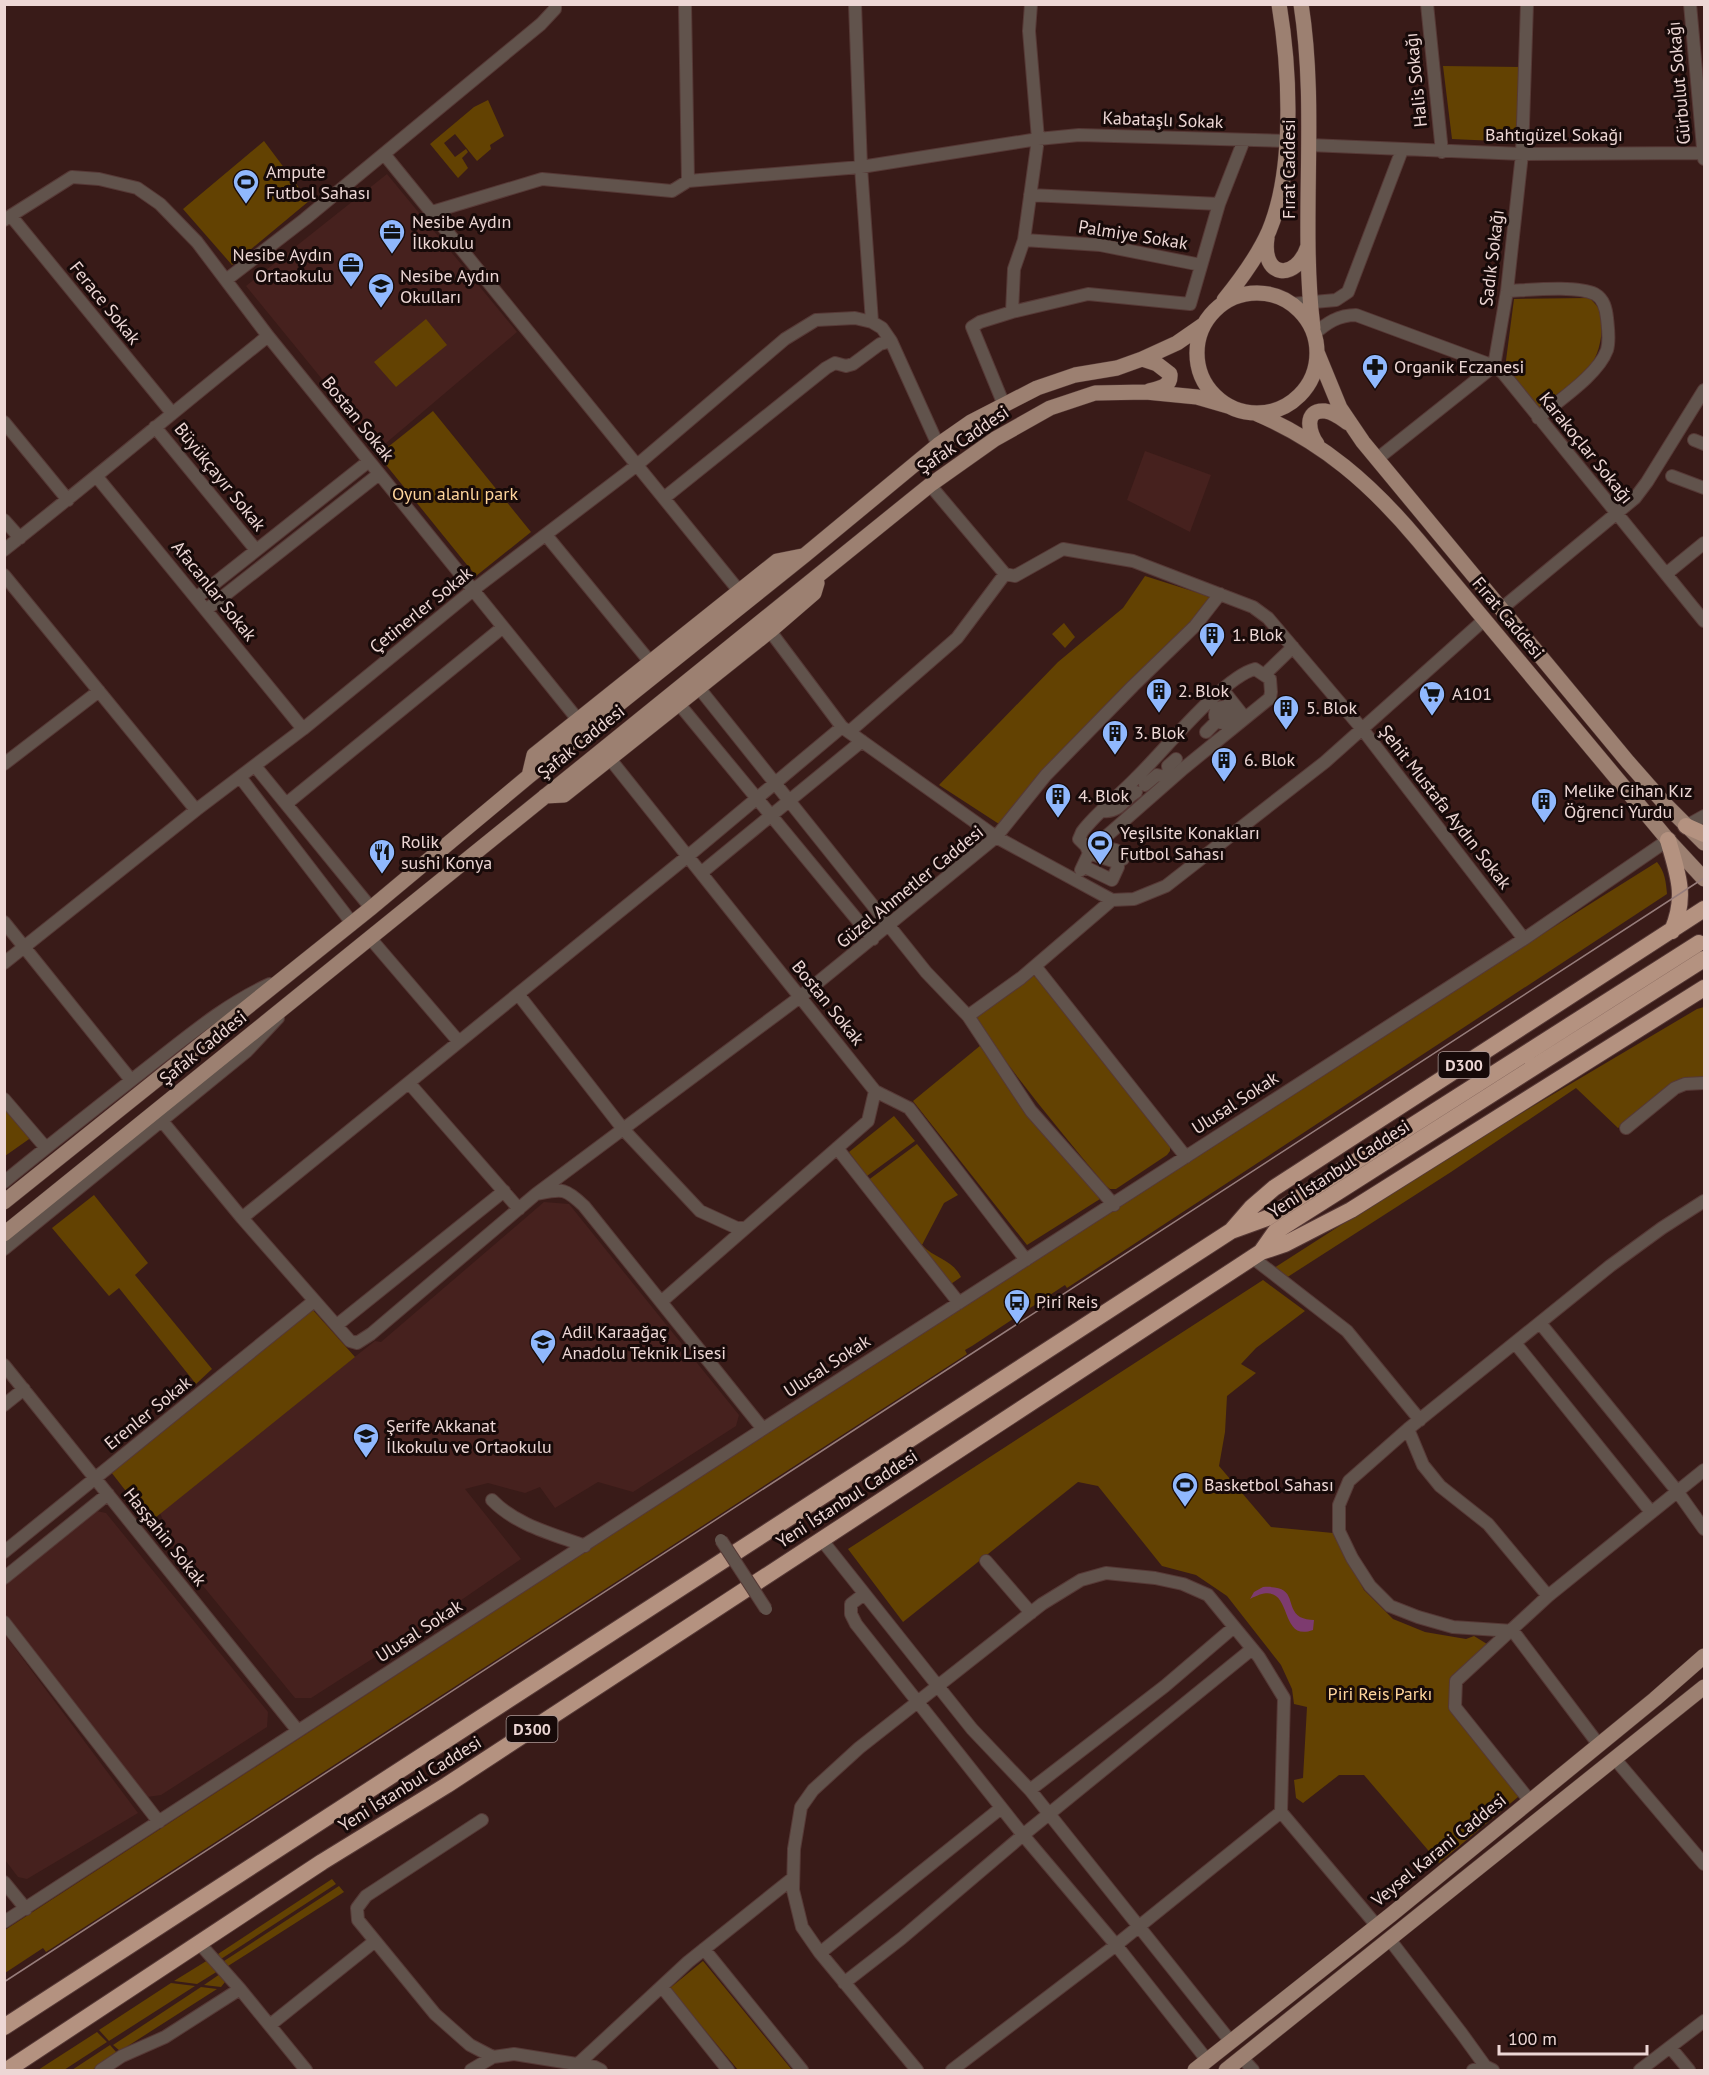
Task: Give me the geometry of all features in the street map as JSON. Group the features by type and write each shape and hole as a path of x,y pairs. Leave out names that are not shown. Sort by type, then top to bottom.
{"highway":[{"path":"1686,826 1704,834"},
{"path":"1668,840 1681,892 1674,929 1704,924"},
{"name":"D300","path":"1231,1231 1252,1207 1274,1188 1704,909"},
{"name":"Yeni İstanbul Caddesi","path":"4,2027 1231,1231 1267,1218 1702,951"},
{"name":"Yeni İstanbul Caddesi","path":"7,2070 322,1862 447,1785 1257,1255 1275,1232 1702,951"},
{"name":"D300","path":"1257,1255 1285,1244 1351,1210 1704,988"},
{"path":"1671,1009 1704,998"}],"main road":[{"name":"Fırat Caddesi","path":"1222,304 1247,271 1268,232 1279,201 1286,165 1287,74 1279,4"},
{"name":"Fırat Caddesi","path":"1301,4 1307,59 1310,302 1314,334"},
{"path":"1268,232 1267,261 1271,267 1278,270 1291,270 1296,266 1309,244"},
{"path":"1257,293 1275,296 1292,304 1305,317 1314,334 1317,352 1310,380 1299,396 1274,411 1255,413 1236,410 1228,406 1213,394 1199,370 1196,352 1203,325 1214,310 1238,295 1257,293"},
{"name":"Şafak Caddesi","path":"4,1202 371,908 529,776 805,555 938,445 971,422 1038,388 1075,375 1117,368 1142,359 1177,343 1203,325"},
{"name":"Fırat Caddesi","path":"1317,352 1333,394 1350,425 1640,777 1704,843"},
{"path":"1142,359 1157,364 1170,374 1168,384 1146,392"},
{"name":"Şafak Caddesi","path":"4,1234 930,485 995,439 1050,408 1095,393 1146,392 1197,398 1228,406"},
{"path":"1320,447 1309,428 1311,417 1315,413 1329,412 1350,425"},
{"name":"Fırat Caddesi","path":"1255,413 1320,447 1380,496 1668,840 1704,879"},
{"path":"529,776 534,756 777,561 805,555"},
{"path":"545,796 564,795 699,688 814,593 820,576"},
{"path":"234,1018 249,1036"},
{"name":"Veysel Karani Caddesi","path":"1195,2070 1377,1926 1704,1656"},
{"path":"1226,2070 1704,1687"}],"street":[{"path":"226,280 384,154 541,24 555,9 555,4"},
{"path":"685,4 688,182"},
{"path":"855,4 861,167 872,322 882,328 891,341 938,445"},
{"path":"1012,312 1014,269 1024,240 1038,139 1029,31 1031,4"},
{"name":"Halis Sokağı","path":"1427,4 1442,152"},
{"name":"Sadık Sokağı","path":"1494,366 1507,291 1522,154 1527,4"},
{"name":"Gürbulut Sokağı","path":"1690,4 1704,159"},
{"name":"Kabataşlı Sokak","path":"432,212 542,178 672,191 688,182 861,167 1038,139 1079,135 1287,141"},
{"path":"1004,405 972,327 980,322 1012,312 1088,294 1190,304 1220,204 1244,140"},
{"name":"Bahtıgüzel Sokağı","path":"1309,145 1522,154 1704,153"},
{"path":"1292,304 1336,300 1348,292 1402,150"},
{"path":"384,154 740,592"},
{"name":"Bostan Sokak","path":"8,218 72,177 99,179 137,188 160,204 197,242 268,336 579,721"},
{"path":"1030,195 1220,204"},
{"name":"Ferace Sokak","path":"8,218 172,413"},
{"name":"Palmiye Sokak","path":"1024,240 1100,245 1201,265"},
{"path":"1507,291 1584,291 1597,295 1606,307 1608,348 1602,362 1538,418"},
{"name":"Karakoçlar Sokağı","path":"1314,334 1336,318 1343,315 1356,315 1494,366 1503,373 1704,621"},
{"name":"Çetinerler Sokak","path":"4,963 196,810 303,729 473,590 637,465 785,339 816,320 855,318 872,322"},
{"path":"4,550 97,477 268,336"},
{"path":"664,498 826,368 835,363 846,366 853,364 880,345 891,341"},
{"path":"1377,459 1494,366"},
{"path":"1501,609 1635,498 1704,390"},
{"path":"4,422 68,500"},
{"name":"Büyükçayır Sokak","path":"155,427 256,550"},
{"path":"196,598 369,461"},
{"path":"206,610 379,474"},
{"path":"1672,476 1704,488"},
{"name":"Afacanlar Sokak","path":"97,477 303,729"},
{"path":"242,1218 957,638 1005,574 930,485"},
{"path":"4,520 20,538"},
{"path":"546,535 651,663"},
{"name":"Şehit Mustafa Aydın Sokak","path":"1005,574 1015,576 1063,549 1133,561 1253,607 1268,618 1363,730 1524,939"},
{"path":"1666,574 1702,550"},
{"path":"4,575 196,810"},
{"path":"770,631 846,730 996,837 1046,775 1132,686 1195,626 1220,594"},
{"path":"968,1016 1035,966 1112,900 1134,899 1166,886 1363,730 1484,620"},
{"path":"286,804 503,627"},
{"path":"1265,674 1293,647"},
{"path":"1087,849 1096,845 1127,818 1140,790 1166,748 1223,690 1248,671 1255,669 1265,674 1270,680 1270,698 1215,744 1176,764 1140,790 1125,799 1122,805 1114,811 1102,811"},
{"path":"699,688 926,972 968,1016 1030,1111 1114,1205"},
{"path":"1223,690 1231,707 1245,718"},
{"path":"4,764 99,691"},
{"path":"679,704 873,939"},
{"path":"1206,732 1231,707"},
{"path":"1194,717 1215,744"},
{"path":"701,873 862,741"},
{"path":"1166,748 1176,764"},
{"name":"Bostan Sokak","path":"610,759 875,1091 909,1108 1026,1260"},
{"path":"1102,840 1103,847 1116,850 1123,859 1116,862 1087,849 1079,839 1082,832 1102,811 1140,790 1157,775 1165,777 1176,764"},
{"path":"255,766 371,908"},
{"path":"240,777 352,923"},
{"path":"1122,805 1127,818"},
{"path":"1686,826 1704,816"},
{"name":"Güzel Ahmetler Caddesi","path":"336,1325 350,1341 357,1343 371,1334 536,1194 800,997 996,837 1112,900"},
{"name":"Ulusal Sokak","path":"4,1922 959,1302 1114,1205 1524,939 1668,840"},
{"path":"1087,849 1082,868 1112,880 1118,867 1116,862"},
{"path":"4,922 131,1080"},
{"path":"370,938 459,1042"},
{"path":"1035,966 1186,1157"},
{"path":"4,1182 221,1011 244,996 285,977"},
{"path":"519,994 623,1129 700,1211 737,1228 745,1228"},
{"path":"4,1249 248,1051 297,997"},
{"path":"409,1083 519,1209"},
{"path":"1626,1128 1676,1088 1685,1084 1704,1083"},
{"path":"661,1302 868,1121 875,1091"},
{"path":"4,1099 46,1148"},
{"path":"162,1121 242,1218 336,1325 504,1191"},
{"path":"837,1148 959,1302"},
{"path":"536,1194 557,1190 569,1192 584,1206 763,1429"},
{"path":"1599,1745 1513,1631 1453,1627 1390,1606 1370,1586 1352,1558 1339,1531 1339,1506 1349,1481 1408,1429 1610,1266 1704,1201"},
{"path":"1257,1255 1312,1306 1347,1330 1420,1419"},
{"name":"Erenler Sokak","path":"4,1552 314,1301"},
{"path":"1540,1323 1677,1491 1704,1529"},
{"path":"1515,1343 1651,1512"},
{"name":"Hasşahin Sokak","path":"4,1365 298,1731"},
{"path":"4,1405 24,1389"},
{"path":"1408,1429 1423,1465 1440,1486 1488,1524 1548,1596"},
{"path":"1530,1801 1455,1707 1456,1681 1513,1631 1548,1596 1704,1470"},
{"path":"4,1578 108,1494"},
{"path":"492,1500 521,1521 585,1546"},
{"path":"821,1539 972,1729 1030,1790 1231,2043"},
{"path":"721,1540 766,1609"},
{"path":"986,1561 1031,1613"},
{"path":"917,2070 844,1983 802,1927 793,1890 794,1849 801,1807 813,1790 859,1748 1031,1613 1081,1580 1106,1573 1155,1578 1183,1584 1208,1595 1252,1649 1284,1698 1281,1812 1377,1926"},
{"path":"864,1594 852,1604 851,1614 856,1624 1001,1808 1207,2060"},
{"path":"4,1622 159,1822"},
{"path":"1030,1790 1165,1686 1234,1627"},
{"path":"844,1983 902,1938 1023,1835 1252,1649"},
{"path":"1615,1760 1704,1864"},
{"path":"820,1953 1001,1808"},
{"path":"952,2070 1116,1946 1281,1812"},
{"path":"482,1820 366,1896 357,1908 358,1920 435,2014 470,2045 493,2057"},
{"path":"578,2067 704,1949 793,1878"},
{"path":"4,1882 26,1909"},
{"path":"1390,1940 1490,2069"},
{"path":"270,2025 375,1941"},
{"path":"199,1943 306,2070"},
{"path":"704,1949 802,2070"},
{"path":"662,1987 728,2070"},
{"path":"102,2070 122,2056 165,2037 240,1989"},
{"path":"1640,2070 1704,2021"},
{"path":"1670,2047 1689,2070"},
{"path":"471,2070 493,2057 514,2054 578,2067 595,2067 601,2070"},
{"path":"1242,2058 1252,2070"},
{"path":"1473,2070 1490,2069"}],"shaded area":[{"name":"Nesibe Aydın Okulları","path":"387,174 517,332 379,449 246,286"},
{"path":"1145,451 1211,475 1190,532 1127,500"},
{"path":"544,1202 569,1204 739,1415 736,1426 633,1492 598,1482 555,1508 540,1487 525,1493 488,1483 465,1489 521,1559 419,1629 311,1698 295,1698 176,1553 160,1513 375,1341 381,1342"},
{"path":"92,1510 106,1513 268,1712 267,1727 161,1795 147,1797 5,1613 5,1583"},
{"path":"1263,1587 1282,1589 1300,1617 1314,1620 1313,1630 1301,1632 1294,1627 1281,1601 1274,1595 1265,1593 1250,1599 1254,1592"},
{"path":"5,1635 138,1813 27,1879 18,1877 5,1860"}],"green space":[{"path":"1443,66 1520,67 1517,142 1452,139"},
{"path":"488,100 504,136 490,145 491,149 477,161 455,134 444,143 455,157 466,149 468,152 462,158 468,168 458,178 430,144 474,107"},
{"name":"Ampute Futbol Sahası","path":"264,141 309,201 232,265 183,209"},
{"path":"1590,298 1600,311 1602,319 1596,356 1589,367 1577,378 1537,409 1505,368 1514,299"},
{"path":"426,319 447,345 396,387 374,362"},
{"name":"Oyun alanlı park","path":"433,411 531,532 476,576 378,455"},
{"path":"1145,576 1211,597 1190,624 999,824 939,785 1058,662 1123,608"},
{"path":"1064,623 1075,637 1065,648 1052,634"},
{"path":"1657,862 1666,881 1667,894 1067,1288 1065,1285 965,1350 967,1354 46,1952 43,1948 5,1973 5,1930 1242,1125"},
{"path":"1030,974 1036,977 1105,1065 1117,1075 1170,1145 1167,1155 1116,1189 1106,1186 1089,1166 1023,1084 976,1020 975,1016"},
{"path":"1704,1007 1704,1079 1690,1077 1675,1085 1618,1128 1576,1088 1286,1278 1274,1268 1439,1162 1697,1009"},
{"path":"981,1045 1099,1190 1100,1199 1027,1245 913,1101"},
{"path":"4,1105 32,1137 5,1156 4,1156"},
{"path":"894,1116 915,1141 867,1176 849,1152"},
{"path":"917,1144 958,1195 944,1203 922,1245 953,1266 961,1277 948,1286 867,1181"},
{"path":"94,1195 148,1263 135,1275 212,1369 196,1384 119,1288 109,1296 52,1228"},
{"name":"Piri Reis Parkı","path":"1263,1280 1305,1311 1256,1348 1241,1364 1256,1373 1227,1396 1225,1432 1219,1466 1271,1527 1333,1533 1364,1590 1393,1619 1425,1632 1466,1639 1474,1636 1487,1644 1456,1675 1453,1707 1524,1792 1439,1863 1364,1775 1339,1775 1303,1803 1296,1798 1294,1780 1303,1778 1307,1707 1294,1704 1292,1689 1281,1665 1227,1596 1196,1575 1162,1566 1098,1486 1078,1482 903,1622 848,1549"},
{"path":"312,1309 355,1357 150,1522 111,1472"},
{"path":"332,1879 336,1884 221,1959 218,1954"},
{"path":"339,1886 344,1892 228,1966 224,1961"},
{"path":"208,1960 218,1971 197,1984 174,1981"},
{"path":"703,1961 792,2070 738,2070 670,1988"},
{"path":"220,1974 225,1982 221,1987 204,1985"},
{"path":"171,1983 195,1986 109,2041 99,2030"},
{"path":"201,1987 217,1989 120,2051 113,2045"},
{"path":"97,2032 107,2042 64,2070 38,2070"},
{"path":"110,2045 117,2053 92,2070 72,2070"}],"tram line":[{"path":"4,1982 1704,878"}],"place":[{"name":"Ampute Futbol Sahası","path":"246,205"},
{"name":"Nesibe Aydın İlkokulu","path":"392,255"},
{"name":"Nesibe Aydın Ortaokulu","path":"351,288"},
{"name":"Nesibe Aydın Okulları","path":"381,309"},
{"name":"Organik Eczanesi","path":"1375,390"},
{"name":"1. Blok","path":"1212,658"},
{"name":"2. Blok","path":"1159,714"},
{"name":"A101","path":"1432,717"},
{"name":"5. Blok","path":"1286,731"},
{"name":"3. Blok","path":"1115,756"},
{"name":"6. Blok","path":"1224,783"},
{"name":"4. Blok","path":"1058,819"},
{"name":"Melike Cihan Kız Öğrenci Yurdu","path":"1544,824"},
{"name":"Yeşilsite Konakları Futbol Sahası","path":"1100,866"},
{"name":"Rolik sushi Konya","path":"382,875"},
{"name":"Piri Reis","path":"1017,1325"},
{"name":"Adil Karaağaç Anadolu Teknik Lisesi","path":"543,1365"},
{"name":"Şerife Akkanat İlkokulu ve Ortaokulu","path":"366,1459"},
{"name":"Basketbol Sahası","path":"1185,1508"}]}
